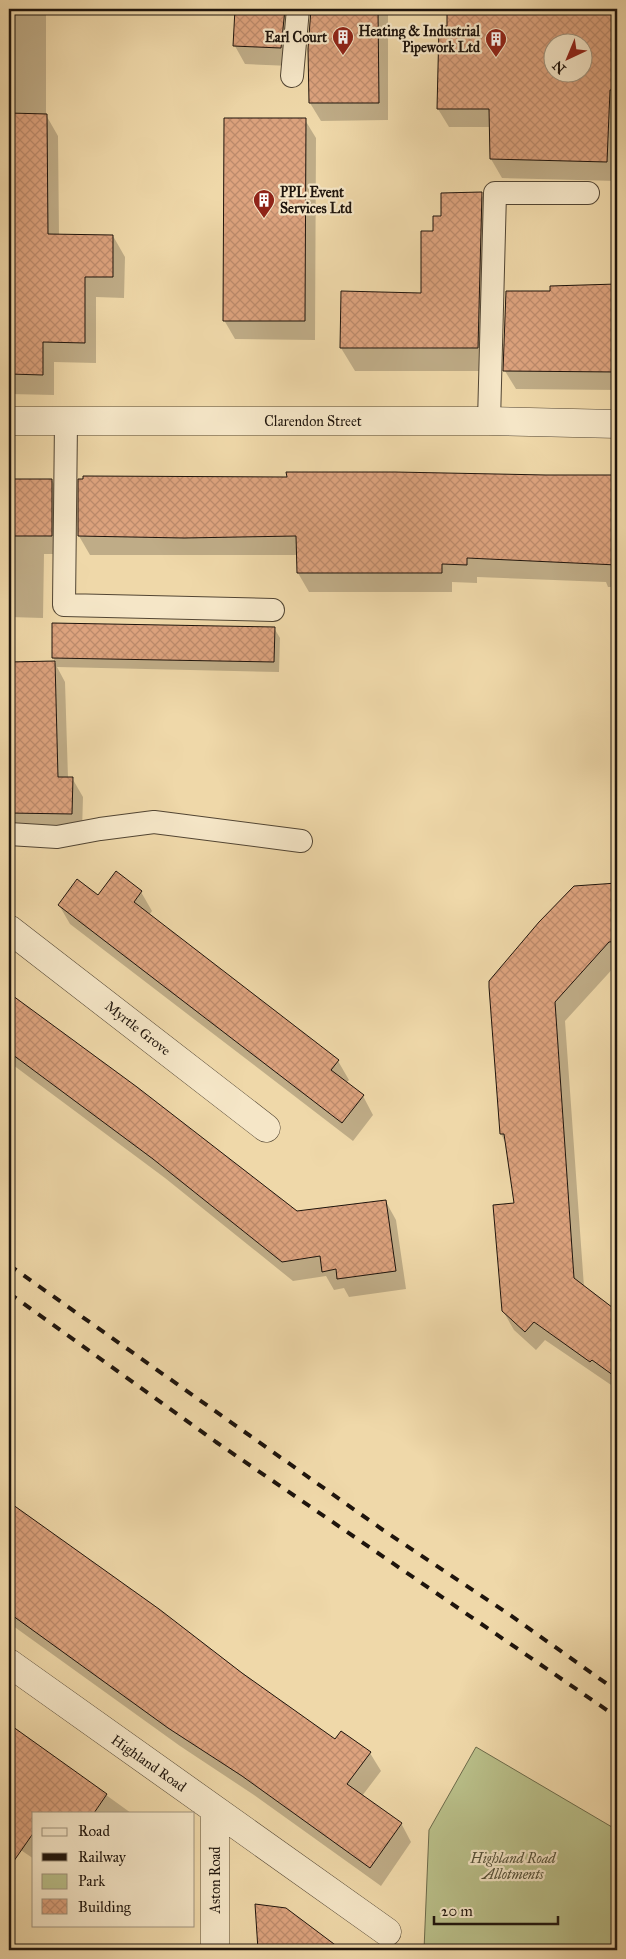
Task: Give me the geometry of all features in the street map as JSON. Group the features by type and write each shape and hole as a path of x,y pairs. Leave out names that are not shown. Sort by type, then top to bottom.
{"street":[{"name":"Clarendon Street","path":"9,421 489,421 617,424"},
{"name":"Myrtle Grove","path":"9,929 266,1128"},
{"name":"Highland Road","path":"9,1664 387,1932"},
{"name":"Aston Road","path":"215,1950 216,1810"}],"lane":[{"path":"292,76 298,9"},
{"path":"489,421 495,193 588,193"},
{"path":"66,421 64,605 273,610"},
{"path":"9,834 57,837 154,822 301,841"}],"green space":[{"name":"Highland Road Allotments","path":"476,1747 617,1830 617,1950 424,1950 429,1830"}],"building":[{"path":"235,9 285,9 281,48 233,46"},
{"name":"Earl Court","path":"311,9 378,9 379,103 309,103 308,49"},
{"name":"Heating & Industrial Pipework Ltd","path":"447,9 617,9 617,90 610,90 607,162 490,159 489,109 437,109 439,26 447,26"},
{"path":"9,113 47,114 48,234 113,235 113,277 85,277 85,343 43,342 43,375 9,374"},
{"name":"PPL Event Services Ltd","path":"224,118 306,118 305,321 223,321"},
{"path":"482,192 478,348 340,348 341,291 421,293 421,231 433,231 433,216 441,216 441,193"},
{"path":"617,284 617,372 503,371 506,291 550,291 550,286"},
{"path":"286,472 617,475 617,565 467,558 467,565 442,564 442,573 297,573 296,536 184,538 78,536 78,479 83,479 83,476 287,477"},
{"path":"9,479 52,479 52,536 9,536"},
{"path":"52,623 275,627 274,662 52,658"},
{"path":"55,661 58,777 73,777 72,814 9,813 9,662"},
{"path":"116,871 142,891 134,902 339,1060 331,1070 364,1095 342,1123 58,905 77,879 98,895"},
{"path":"617,883 617,941 609,942 555,1002 574,1278 617,1311 617,1378 592,1360 590,1362 534,1322 525,1332 502,1311 493,1205 514,1203 504,1134 500,1134 489,981 539,922 574,886"},
{"path":"9,993 137,1087 297,1211 386,1200 396,1271 337,1279 336,1269 322,1272 320,1256 282,1262 153,1159 9,1052"},
{"path":"9,1502 159,1609 242,1673 335,1739 341,1731 371,1752 347,1784 402,1823 370,1868 242,1776 168,1728 9,1613"},
{"path":"9,1724 107,1794 95,1812 32,1812 32,1835 9,1868"},
{"path":"255,1904 286,1908 342,1950 258,1950"}],"railway":[{"path":"9,1265 383,1530 510,1615 617,1691"},
{"path":"9,1293 216,1442 617,1717"}],"place":[{"name":"Earl Court","path":"343,56"},
{"name":"Heating & Industrial Pipework Ltd","path":"496,58"},
{"name":"PPL Event Services Ltd","path":"264,219"}]}
